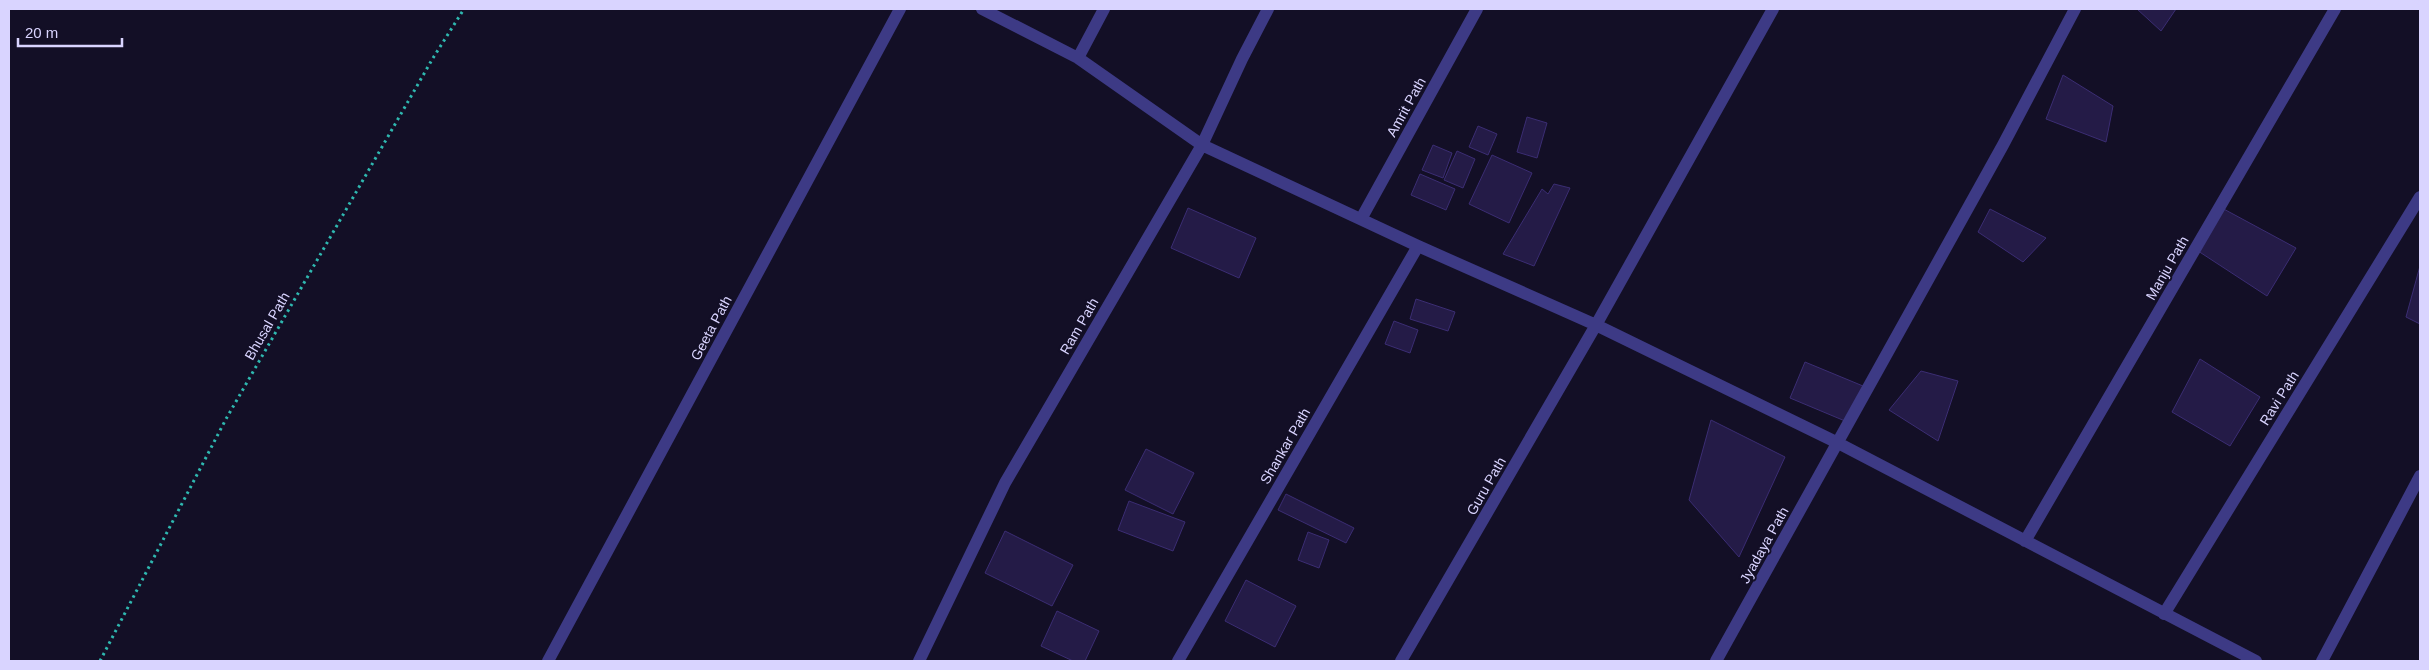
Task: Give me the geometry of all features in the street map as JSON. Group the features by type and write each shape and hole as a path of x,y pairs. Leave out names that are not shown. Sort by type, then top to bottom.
{"street":[{"name":"Geeta Path","path":"548,661 900,9"},
{"path":"982,9 1078,58 1202,145 1418,246 1596,325 1838,443 2256,661"},
{"path":"1078,58 1104,9"},
{"name":"Ram Path","path":"919,661 1005,483 1202,145 1242,59 1268,9"},
{"name":"Amrit Path","path":"1361,219 1477,9"},
{"name":"Guru Path","path":"1401,661 1596,325 1773,9"},
{"name":"Jyadaya Path","path":"1716,661 2003,145 2075,9"},
{"name":"Manju Path","path":"2025,541 2335,9"},
{"name":"Ravi Path","path":"2164,614 2420,197"},
{"name":"Shankar Path","path":"1178,661 1418,246"},
{"path":"2322,661 2420,476"}],"path":[{"name":"Bhusal Path","path":"100,661 226,419 433,58 464,9"}],"building":[{"path":"2137,9 2176,9 2161,31"},
{"path":"2063,75 2113,106 2106,142 2046,119"},
{"path":"1527,117 1547,123 1537,158 1517,152"},
{"path":"1478,126 1497,134 1488,155 1469,147"},
{"path":"1433,145 1452,153 1443,178 1422,170"},
{"path":"1457,151 1475,159 1463,188 1444,180"},
{"path":"1492,155 1532,173 1509,223 1469,204"},
{"path":"1420,174 1455,189 1446,210 1411,195"},
{"path":"1554,184 1570,188 1534,266 1503,254 1542,189 1548,194"},
{"path":"2220,207 2296,248 2267,296 2195,249"},
{"path":"1188,208 1256,238 1239,278 1171,248"},
{"path":"1990,209 2046,238 2023,262 1978,232"},
{"path":"2420,266 2420,324 2406,317"},
{"path":"1416,299 1455,312 1448,331 1410,319"},
{"path":"1394,321 1418,330 1410,353 1385,344"},
{"path":"2200,359 2260,397 2230,446 2172,412"},
{"path":"1805,362 1863,386 1845,421 1790,398"},
{"path":"1921,371 1958,381 1938,441 1889,410"},
{"path":"1711,420 1785,457 1739,557 1689,500"},
{"path":"1146,449 1194,473 1173,514 1125,490"},
{"path":"1286,494 1354,528 1346,543 1278,510"},
{"path":"1129,501 1185,522 1173,551 1118,530"},
{"path":"1005,531 1073,565 1052,606 985,573"},
{"path":"1308,532 1329,540 1319,568 1298,560"},
{"path":"1246,580 1296,606 1275,647 1225,621"},
{"path":"1057,611 1099,631 1085,661 1073,661 1041,646"}]}
